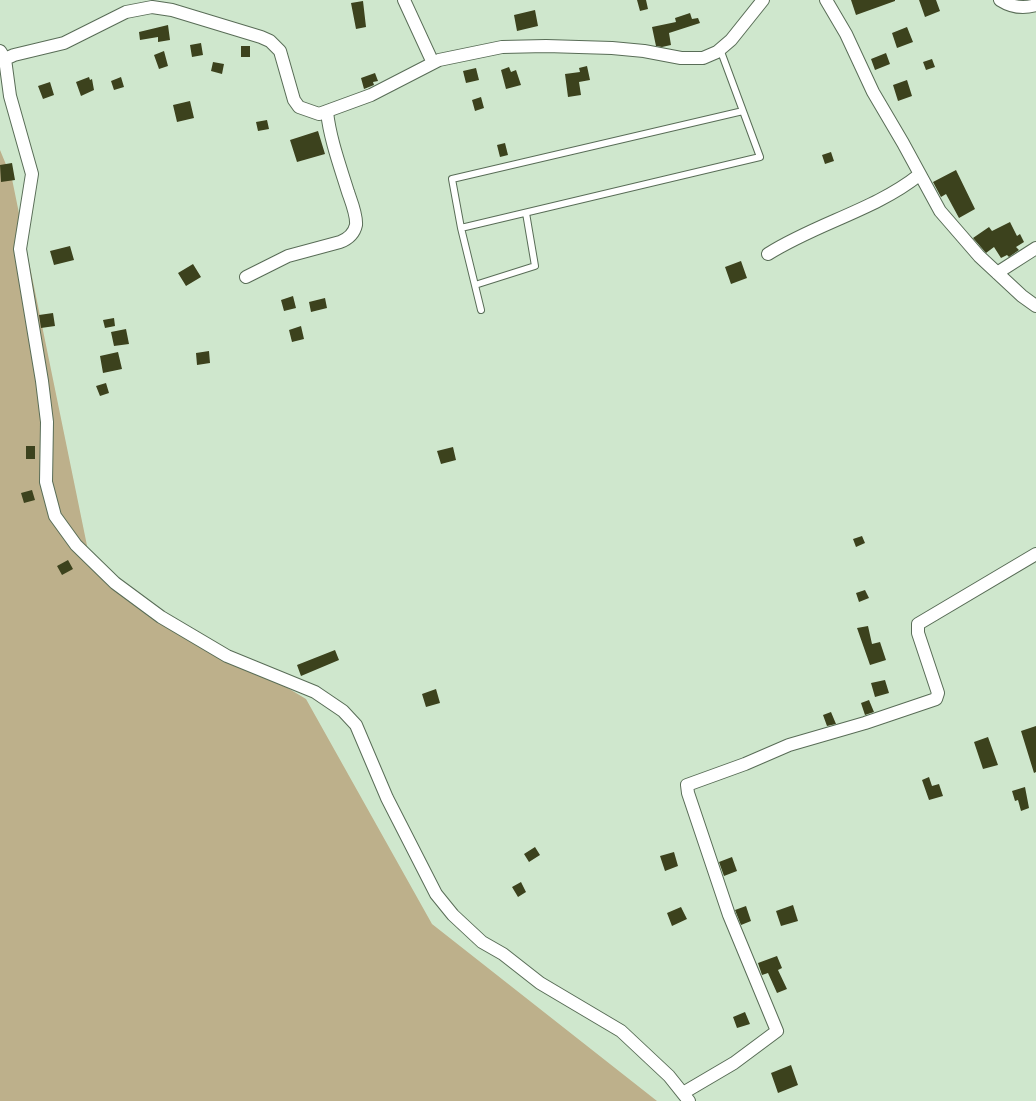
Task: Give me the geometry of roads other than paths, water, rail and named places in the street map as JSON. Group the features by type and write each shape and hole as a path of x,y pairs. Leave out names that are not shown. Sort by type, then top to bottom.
{"street":[{"path":"404,0 434,63"},
{"path":"763,0 731,40 720,49 703,58 612,48 546,46 502,47 439,60 390,87 319,114 299,107 294,100 284,60 280,51 270,41 172,10 152,7 126,12 64,42 14,55 3,55 10,96 32,174 20,249 42,381 47,422 46,482 55,516 76,545 115,583 161,617 227,656 315,692 343,711 356,725 387,798 436,894 452,915 482,942 502,954 540,983 621,1031 669,1076 686,1097 777,1031 730,915 688,793 687,785 745,764 789,745 865,723 936,699 938,693 918,633 918,624 1036,554"},
{"path":"826,0 846,34 873,92 903,143 915,178 962,239 1022,296 1036,306"},
{"path":"1000,0 1006,4 1020,7 1036,5"},
{"path":"246,277 288,256 348,239 352,233 356,224 353,207 335,150 326,112"},
{"path":"768,254 787,242 822,225 873,204 915,178"},
{"path":"997,273 1036,248"}],"lane":[{"path":"461,228 760,157 720,49"},
{"path":"481,310 461,228 452,179 743,111"},
{"path":"475,285 536,266 526,213"}]}
